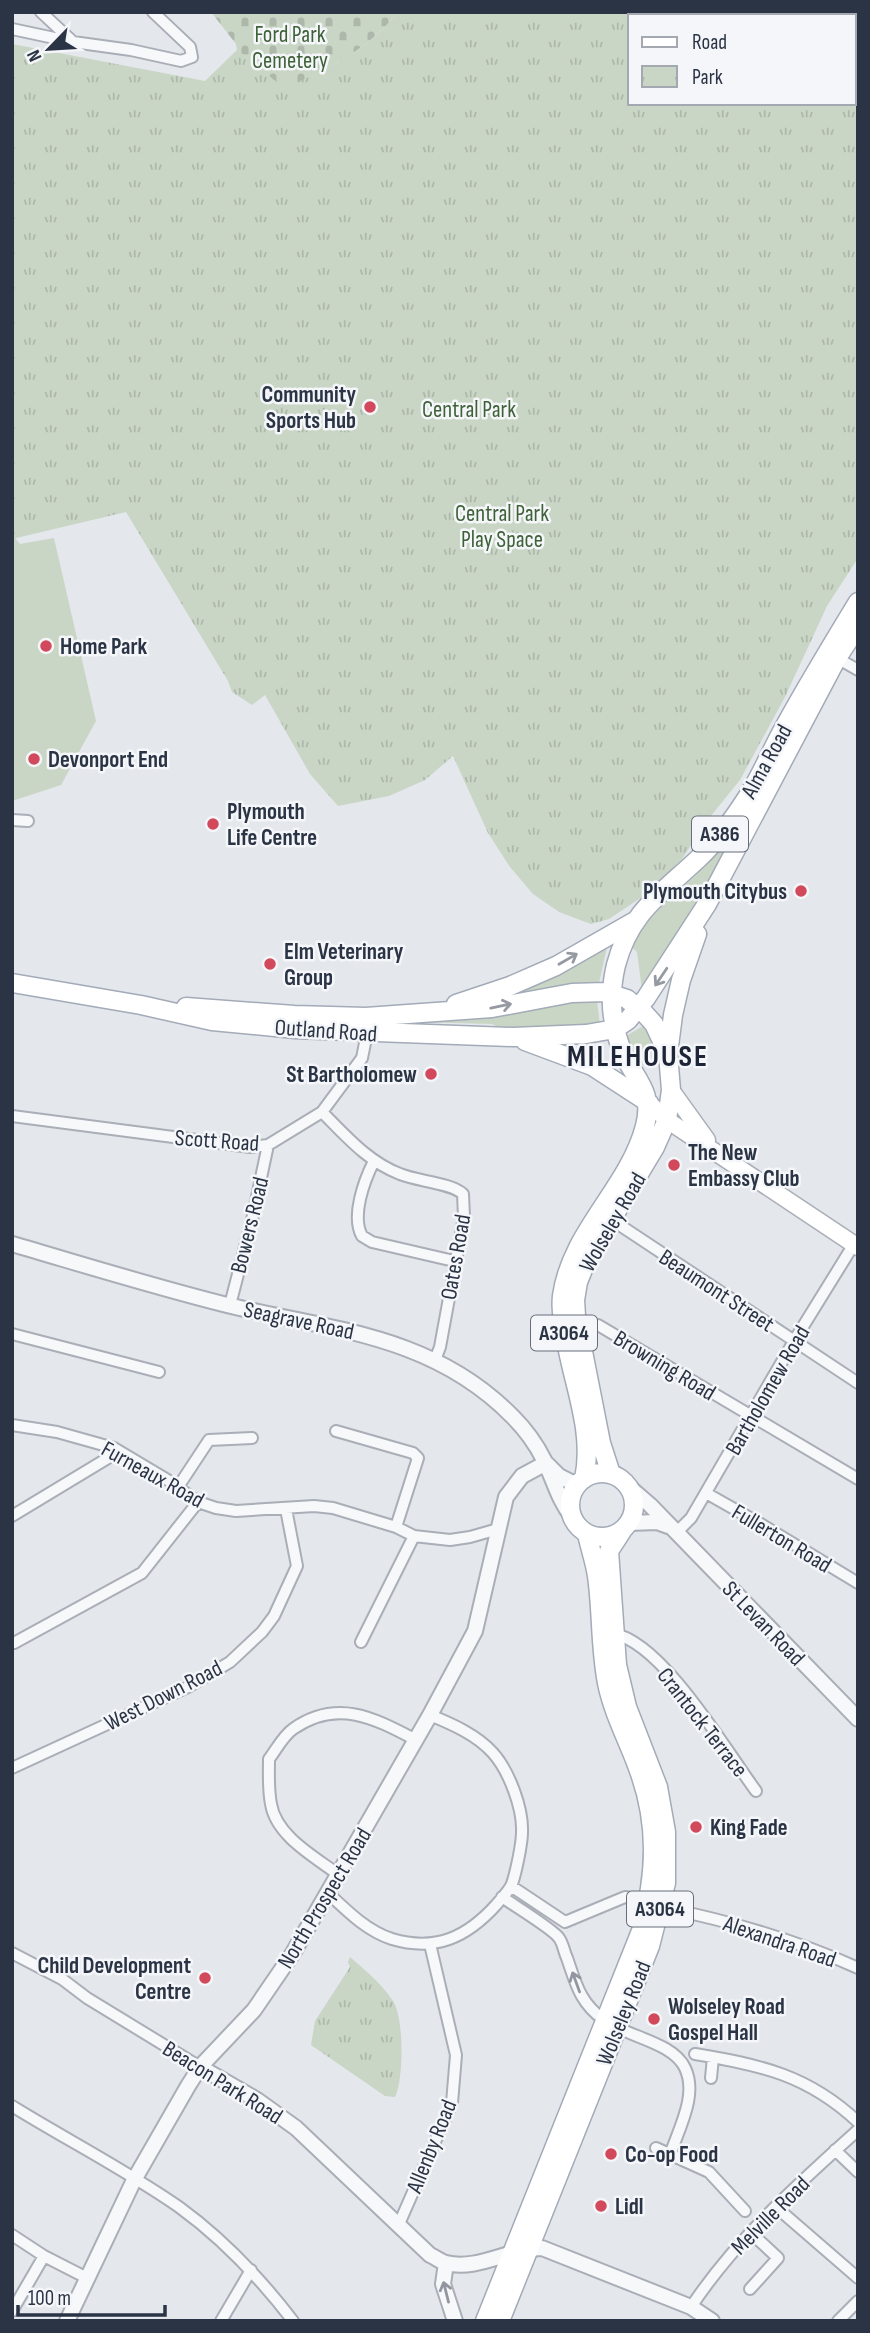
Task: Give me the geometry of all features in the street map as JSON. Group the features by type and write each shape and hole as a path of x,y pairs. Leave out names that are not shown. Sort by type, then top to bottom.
{"main road":[{"name":"Alma Road","path":"615,1029 612,993 616,968 622,945 633,922 675,878 700,857 732,819 858,602"},
{"name":"Alma Road","path":"615,1029 639,1008 707,905 837,658 858,626"},
{"name":"Alma Road","path":"668,1054 681,979 707,905"},
{"name":"Outland Road","path":"433,1012 510,986 556,966 633,922"},
{"name":"Outland Road","path":"12,983 141,1005 212,1021 367,1033 513,1037 586,1034 615,1029"},
{"name":"Outland Road","path":"12,993 61,993"},
{"name":"Outland Road","path":"141,1005 366,1017 492,1009 572,993 612,993 639,1008 654,1024 668,1054"},
{"path":"615,1029 624,1055 643,1087 649,1104"},
{"name":"Outland Road","path":"513,1037 592,1066 649,1104 667,1120 856,1245"},
{"name":"Wolseley Road","path":"611,1474 601,1443 575,1300 578,1282 586,1262 655,1147 667,1120 670,1090 668,1054"},
{"path":"670,1090 715,1150"},
{"name":"Wolseley Road","path":"581,1482 588,1445 566,1343 561,1299 575,1252 635,1154 645,1128 649,1104"},
{"path":"597,1474 611,1474 628,1486 634,1501 634,1513 626,1527 611,1537 599,1538 578,1527 570,1506 572,1495 581,1482 597,1474"},
{"name":"Wolseley Road","path":"626,1527 609,1551 614,1634 617,1665 627,1707 650,1766 662,1807 667,1863 655,1903"},
{"name":"Wolseley Road","path":"500,2321 522,2249 611,2024 650,1946 655,1903 649,1807 639,1770 607,1684 597,1575 587,1534"},
{"name":"Wolseley Road","path":"485,2321 522,2249"}],"street":[{"path":"41,12 73,42"},
{"path":"12,29 181,61 191,57 190,47 153,12"},
{"path":"837,658 858,670"},
{"path":"12,820 29,821"},
{"name":"Scott Road","path":"12,1116 250,1147 268,1145 322,1112 362,1058 367,1033"},
{"name":"Oates Road","path":"322,1112 374,1161 399,1174 457,1189 463,1194 464,1217 440,1348 435,1360"},
{"name":"Bowers Road","path":"230,1305 253,1220 268,1145"},
{"path":"374,1161 368,1174 357,1221 362,1236 372,1242 454,1261"},
{"name":"Beaumont Street","path":"612,1220 858,1383"},
{"name":"Seagrave Road","path":"12,1244 147,1284 397,1344 469,1378 499,1403 534,1440 546,1463"},
{"name":"Bartholomew Road","path":"673,1530 691,1518 794,1341 856,1245"},
{"name":"Browning Road","path":"578,1326 598,1325 858,1479"},
{"path":"12,1334 159,1372"},
{"name":"Furneaux Road","path":"12,1425 57,1432 114,1448 198,1502 216,1508 236,1511 314,1506 333,1508 396,1527 414,1536 450,1540 498,1529"},
{"path":"336,1431 413,1453 418,1458 396,1527"},
{"path":"177,1487 209,1440 248,1438 243,1450"},
{"path":"12,1516 108,1458 114,1448"},
{"path":"546,1463 559,1476 581,1482"},
{"path":"546,1463 563,1505 572,1517"},
{"name":"North Prospect Road","path":"67,2321 134,2180 200,2067 254,2010 293,1953 430,1715 475,1631 502,1510 511,1488 522,1476 546,1463"},
{"name":"St Levan Road","path":"628,1486 650,1504 858,1719"},
{"name":"Fullerton Road","path":"706,1493 858,1583"},
{"path":"14,1643 142,1573 198,1502"},
{"name":"West Down Road","path":"12,1768 188,1687 230,1662 262,1632 274,1616 297,1566 286,1508"},
{"path":"626,1527 657,1522 673,1530"},
{"path":"361,1642 414,1536"},
{"name":"Crantock Terrace","path":"614,1634 628,1636 676,1681 756,1791"},
{"path":"339,1875 296,1843 280,1826 271,1806 269,1759 291,1730 321,1713 355,1714 383,1723 416,1740"},
{"path":"328,1893 374,1931 409,1943 430,1944 454,1938 473,1928 511,1886 523,1832 514,1790 493,1753 460,1727 430,1715"},
{"path":"511,1886 565,1922 559,1937"},
{"path":"502,1897 559,1937 582,2001 611,2024 679,2057 690,2081 689,2099 670,2155"},
{"name":"Alexandra Road","path":"565,1922 625,1897 764,1932 814,1948 858,1968"},
{"name":"Allenby Road","path":"399,2224 452,2103 456,2055 430,1944"},
{"name":"Beacon Park Road","path":"12,1953 62,1979 87,1998 257,2100 296,2128 430,2255 446,2263"},
{"path":"695,2054 798,2079 841,2106 858,2122"},
{"path":"711,2078 713,2057"},
{"path":"12,2106 179,2208 251,2270 293,2321"},
{"name":"Melville Road","path":"691,2307 711,2277 750,2232 858,2130"},
{"path":"656,2148 709,2172 746,2211"},
{"path":"835,2150 858,2172"},
{"path":"709,2172 716,2161"},
{"path":"776,2207 858,2278"},
{"path":"750,2232 778,2258 750,2289"},
{"path":"12,2235 44,2256 87,2278"},
{"path":"455,2321 443,2284 446,2263 477,2262 522,2249 542,2248 691,2307 712,2321"},
{"path":"12,2311 44,2256"},
{"path":"221,2321 251,2270"},
{"path":"838,2321 858,2301"}],"green space":[{"name":"Ford Park Cemetery","path":"211,12 398,12 374,37 346,58 284,89 237,50 236,44"},
{"name":"Central Park","path":"398,12 858,12 858,558 827,606 785,697 740,780 706,822 682,859 651,891 609,919 591,924 559,912 533,894 510,867 488,833 453,756 425,780 389,796 338,806 310,774 265,695 252,705 232,692 228,681 126,512 12,539 12,44 205,81 237,50 284,88 346,57 374,37"},
{"name":"Home Park","path":"15,538 20,544 54,538 96,721 61,785 12,801 12,539"},
{"path":"743,818 695,906 642,990 637,952 631,946 653,916 704,867"},
{"path":"607,947 599,983 511,995"},
{"path":"597,1001 600,1025 579,1028 500,1028 492,1024 416,1022 553,1002"},
{"path":"643,1026 658,1056 652,1059 645,1053 643,1055 647,1062 643,1066 626,1036"},
{"path":"350,1957 384,1989 397,2009 402,2048 400,2077 395,2097 385,2096 311,2045 315,2021 350,1967"}],"place":[{"name":"Community Sports Hub","path":"370,407"},
{"name":"Home Park","path":"46,646"},
{"name":"Devonport End","path":"34,759"},
{"name":"Plymouth Life Centre","path":"213,824"},
{"name":"Plymouth Citybus","path":"801,891"},
{"name":"Elm Veterinary Group","path":"270,964"},
{"name":"St Bartholomew","path":"431,1074"},
{"name":"The New Embassy Club","path":"674,1165"},
{"name":"King Fade","path":"696,1827"},
{"name":"Child Development Centre","path":"205,1978"},
{"name":"Wolseley Road Gospel Hall","path":"654,2019"},
{"name":"Co-op Food","path":"611,2154"},
{"name":"Lidl","path":"601,2206"}],"district":[{"name":"MILEHOUSE","path":"638,1056"}],"park label":[{"name":"Central Park Play Space","path":"502,526"}]}
